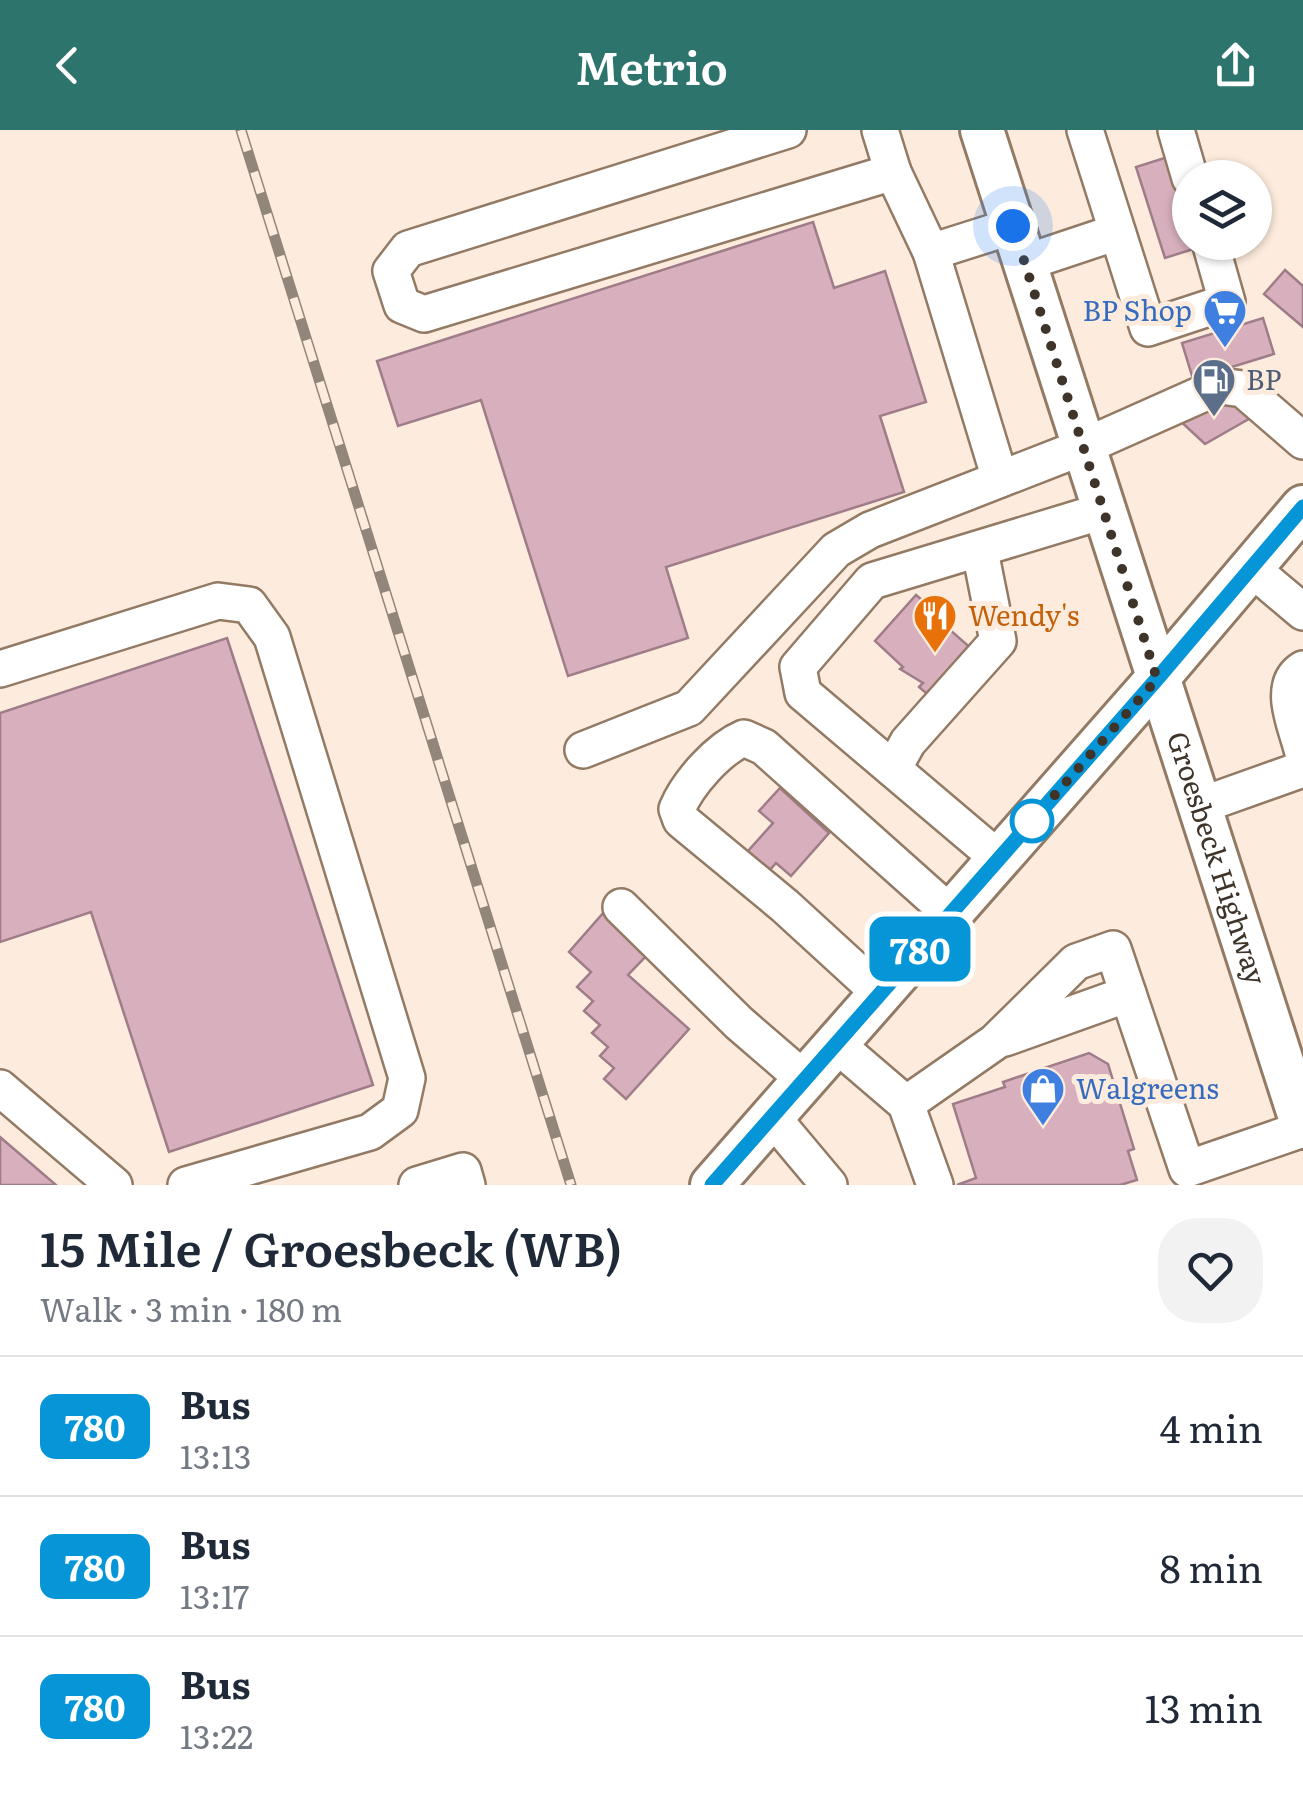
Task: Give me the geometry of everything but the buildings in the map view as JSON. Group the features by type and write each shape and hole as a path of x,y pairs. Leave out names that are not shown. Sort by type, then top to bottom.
{"main road":[{"name":"Groesbeck Highway","path":"982,130 1199,806 1294,1068 1303,1128"},
{"path":"712,1185 1303,507"}],"lane":[{"path":"788,130 408,249 391,271 402,305 424,314 893,172"},
{"path":"880,130 893,172 931,252 1000,479"},
{"path":"1084,130 1148,328 1228,302 1215,260"},
{"path":"1176,130 1185,160"},
{"path":"931,252 1117,232"},
{"path":"584,750 688,708 836,550 870,530 1083,447 1220,386 1243,389 1303,441"},
{"path":"999,860 803,693 798,667 872,581 1103,511"},
{"path":"893,769 908,742 998,641 980,550"},
{"path":"1251,568 1303,612"},
{"path":"0,669 218,602 248,605 272,637 407,1078 400,1110 370,1132 186,1185"},
{"path":"1303,669 1292,676 1288,690 1303,753"},
{"path":"880,994 785,906 682,820 677,809 683,794 730,744 744,738 764,747 951,914"},
{"path":"1199,806 1303,769"},
{"path":"621,907 804,1080"},
{"path":"906,1104 995,1042 1076,962 1113,949 1180,1177 1303,1128"},
{"path":"995,1042 1128,994"},
{"path":"836,1044 906,1104 935,1185"},
{"path":"0,1088 114,1185"},
{"path":"772,1117 828,1185"},
{"path":"417,1185 463,1171 467,1185"}],"railway":[{"path":"241,130 571,1185"}],"bus line":[{"name":"780","path":"712,1185 1303,507"}],"place":[{"name":"BP Shop","path":"1225,349"},
{"name":"BP","path":"1214,418"},
{"name":"Wendy's","path":"935,654"},
{"name":"Walgreens","path":"1043,1127"}],"route":[{"path":"1013,226 1157,679 1032,821"}]}
